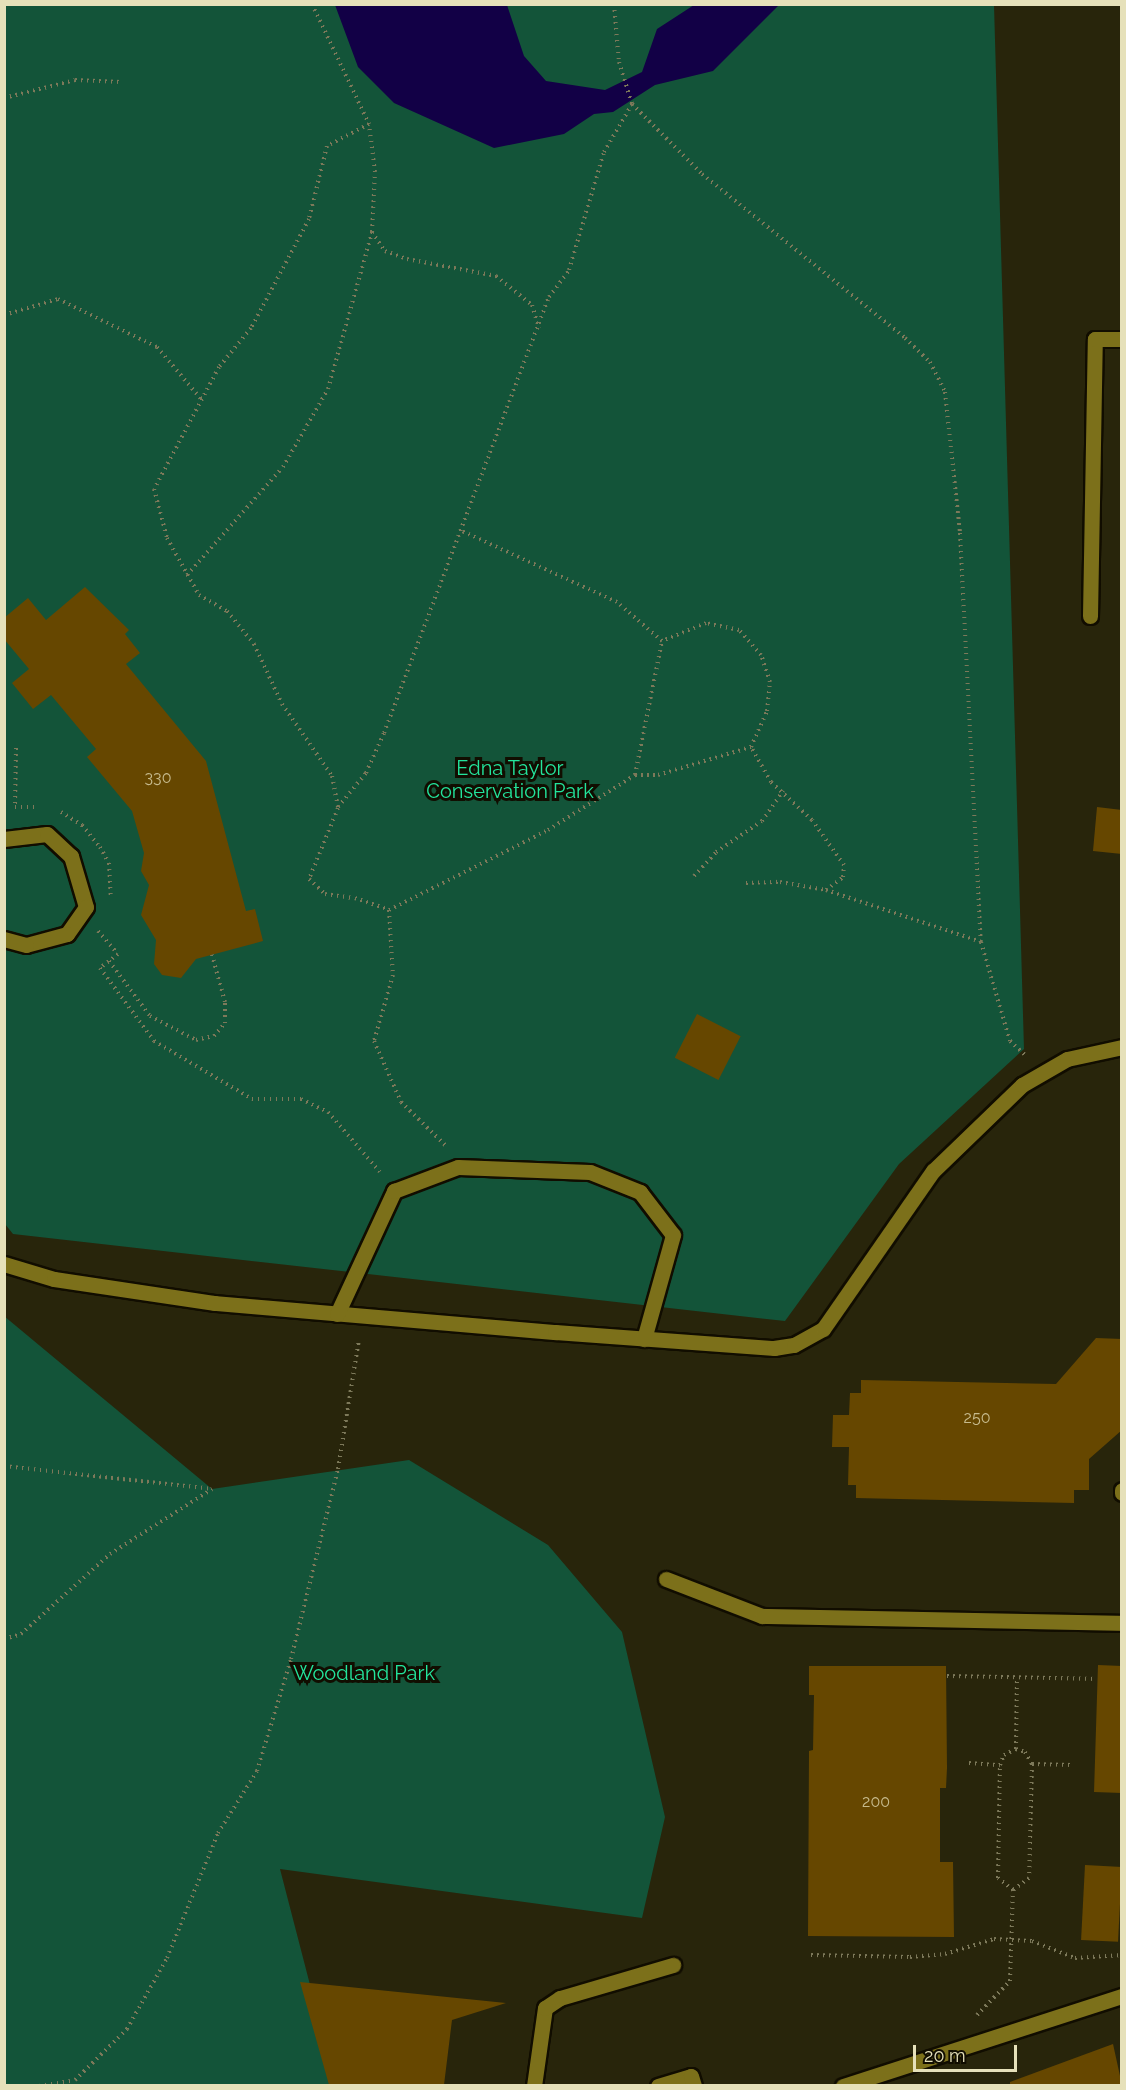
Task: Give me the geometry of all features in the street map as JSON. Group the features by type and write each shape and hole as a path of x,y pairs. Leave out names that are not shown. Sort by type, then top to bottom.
{"lane":[{"path":"1090,616 1095,339 1122,339"},
{"path":"4,839 47,834 71,856 86,907 67,934 26,945 4,939"},
{"path":"4,1264 54,1279 203,1302 774,1348 815,1336 846,1300 933,1171 988,1116 1042,1072 1091,1051 1122,1047"},
{"path":"337,1314 394,1191 458,1167 590,1172 639,1192 674,1235 645,1339"},
{"path":"666,1579 762,1616 1122,1623"},
{"path":"534,2085 545,2008 560,1998 673,1965"},
{"path":"843,2085 1122,1996"},
{"path":"658,2085 691,2076 694,2085"}],"path":[{"path":"187,575 283,467 328,389 372,232 375,172 369,124 312,4"},
{"path":"614,4 619,62 632,104 702,174 905,338 930,362 945,392 960,533 981,942 1010,1041 1042,1072"},
{"path":"4,98 75,80 121,82"},
{"path":"632,104 604,152 569,270 549,297 539,329 384,733 366,773 338,808 309,879 325,894 355,898 389,910 548,830 635,775 658,775 751,747 760,734 769,692 761,655 739,630 706,623 662,641"},
{"path":"338,808 332,776 282,704 254,644 226,611 199,596 167,538 154,489 219,367 251,328 309,219 327,146 369,124"},
{"path":"372,232 385,251 407,260 496,276 532,305 539,329"},
{"path":"4,315 58,299 157,347 202,400"},
{"path":"462,531 617,602 662,641"},
{"path":"635,775 662,641"},
{"path":"751,747 771,782 783,791 844,865 843,877 826,890"},
{"path":"16,748 15,807 66,813 82,825 109,863 110,909"},
{"path":"694,876 716,852 762,822 783,791"},
{"path":"746,883 780,882 826,890 981,942"},
{"path":"389,910 393,975 374,1041 401,1102 425,1129 477,1167"},
{"path":"102,924 98,931 118,954 100,968 154,1041 252,1099 301,1099 328,1112 346,1128 394,1191"},
{"path":"109,961 150,1016 195,1040 214,1036 225,1023 225,1002 212,955"},
{"path":"39,2085 75,2080 127,2029 167,1958 218,1833 257,1771 291,1659 338,1469 363,1316"},
{"path":"4,1466 212,1489 111,1554 21,1634 4,1640"},
{"path":"946,1676 1097,1679"},
{"path":"1016,1749 1017,1677"},
{"path":"1016,1749 1025,1752 1032,1764 1029,1878 1013,1890 998,1878 1000,1765 1004,1755 1016,1749"},
{"path":"969,1763 1000,1765"},
{"path":"1032,1764 1072,1765"},
{"path":"964,2045 972,2022 1010,1981 1013,1890"},
{"path":"811,1955 910,1957 945,1954 994,1939 1051,1946 1075,1958 1122,1955"}],"green space":[{"name":"Edna Taylor Conservation Park","path":"4,5 994,5 1024,1049 899,1164 785,1321 13,1234 5,1224"},
{"name":"Woodland Park","path":"4,1316 212,1489 409,1460 548,1545 622,1632 665,1817 642,1918 280,1869 336,2085 5,2085"}],"shaded area":[{"path":"335,5 507,5 524,56 546,81 605,90 642,72 657,29 694,5 779,5 713,71 655,85 613,112 594,114 564,134 494,148 394,103 358,67"}],"building":[{"path":"85,587 129,630 125,634 140,653 126,664 206,761 246,911 255,909 263,941 196,959 181,978 162,975 154,964 156,940 141,915 149,885 141,871 144,853 132,811 87,757 96,749 51,695 33,709 12,683 29,669 4,639 4,618 28,598 46,620"},
{"path":"1097,807 1122,810 1122,854 1093,851"},
{"path":"697,1014 741,1036 718,1080 675,1058"},
{"path":"1096,1338 1122,1339 1122,1430 1089,1459 1089,1490 1074,1490 1074,1503 856,1498 856,1485 848,1485 849,1447 832,1447 833,1415 849,1415 850,1393 861,1393 861,1380 1056,1384"},
{"path":"1098,1665 1122,1666 1122,1793 1094,1792"},
{"path":"809,1666 946,1666 947,1768 946,1788 940,1788 940,1862 953,1862 954,1937 808,1936 809,1751 813,1750 814,1695 809,1695"},
{"path":"1085,1865 1122,1867 1118,1942 1081,1940"},
{"path":"300,1982 506,2003 452,2020 444,2085 329,2085"},
{"path":"1113,2044 1122,2085 1010,2085 1010,2082"}]}
